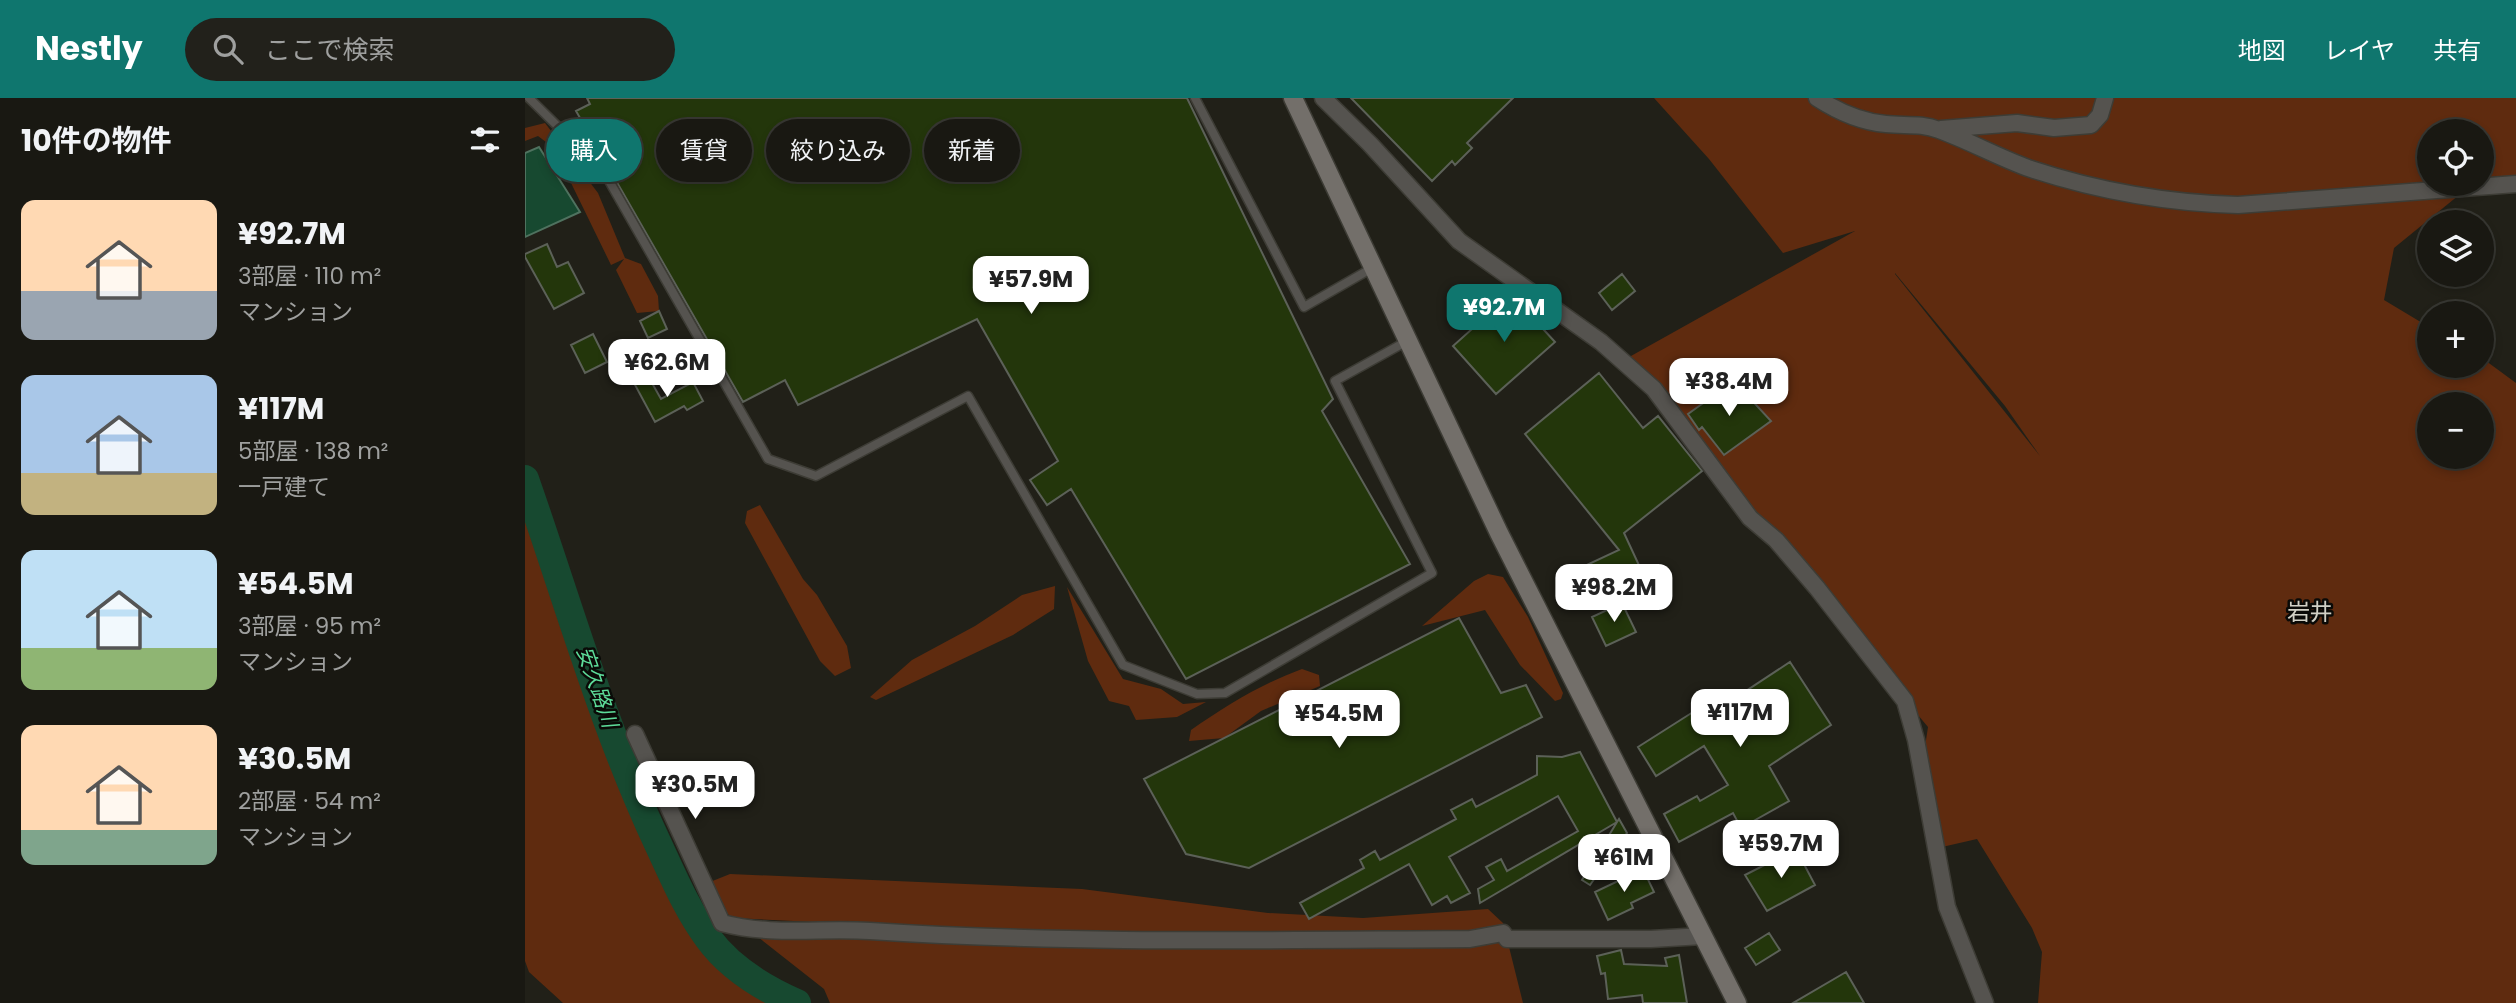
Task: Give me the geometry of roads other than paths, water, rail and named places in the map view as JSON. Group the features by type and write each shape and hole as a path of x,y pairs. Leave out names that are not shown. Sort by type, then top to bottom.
{"street":[{"path":"1293,98 1499,533 1737,1003"},
{"path":"1322,98 1380,154 1459,241 1570,318 1654,389 1750,518 1776,540 1817,588 1905,701 1916,740 1947,907 1985,1003"},
{"path":"1817,98 1837,111 1885,124 1917,124 1938,130 2027,167 2066,179 2106,189 2203,204 2238,205 2516,184"},
{"path":"1938,130 2017,123 2054,128 2091,125 2100,115 2105,98"},
{"path":"635,734 722,923 749,930 867,931 1102,941 1470,939 1503,933 1507,939 1651,939 1703,936"}],"lane":[{"path":"529,98 604,173 768,459 816,476 968,396 1123,665 1197,694 1225,693 1432,573 1335,381 1409,340"},
{"path":"1195,98 1304,307 1374,267"}],"waterway":[{"name":"安久路川","path":"525,479 620,755 687,904 708,938 737,968 760,984 797,1003"}],"district":[{"name":"岩井","path":"2310,612"}]}
